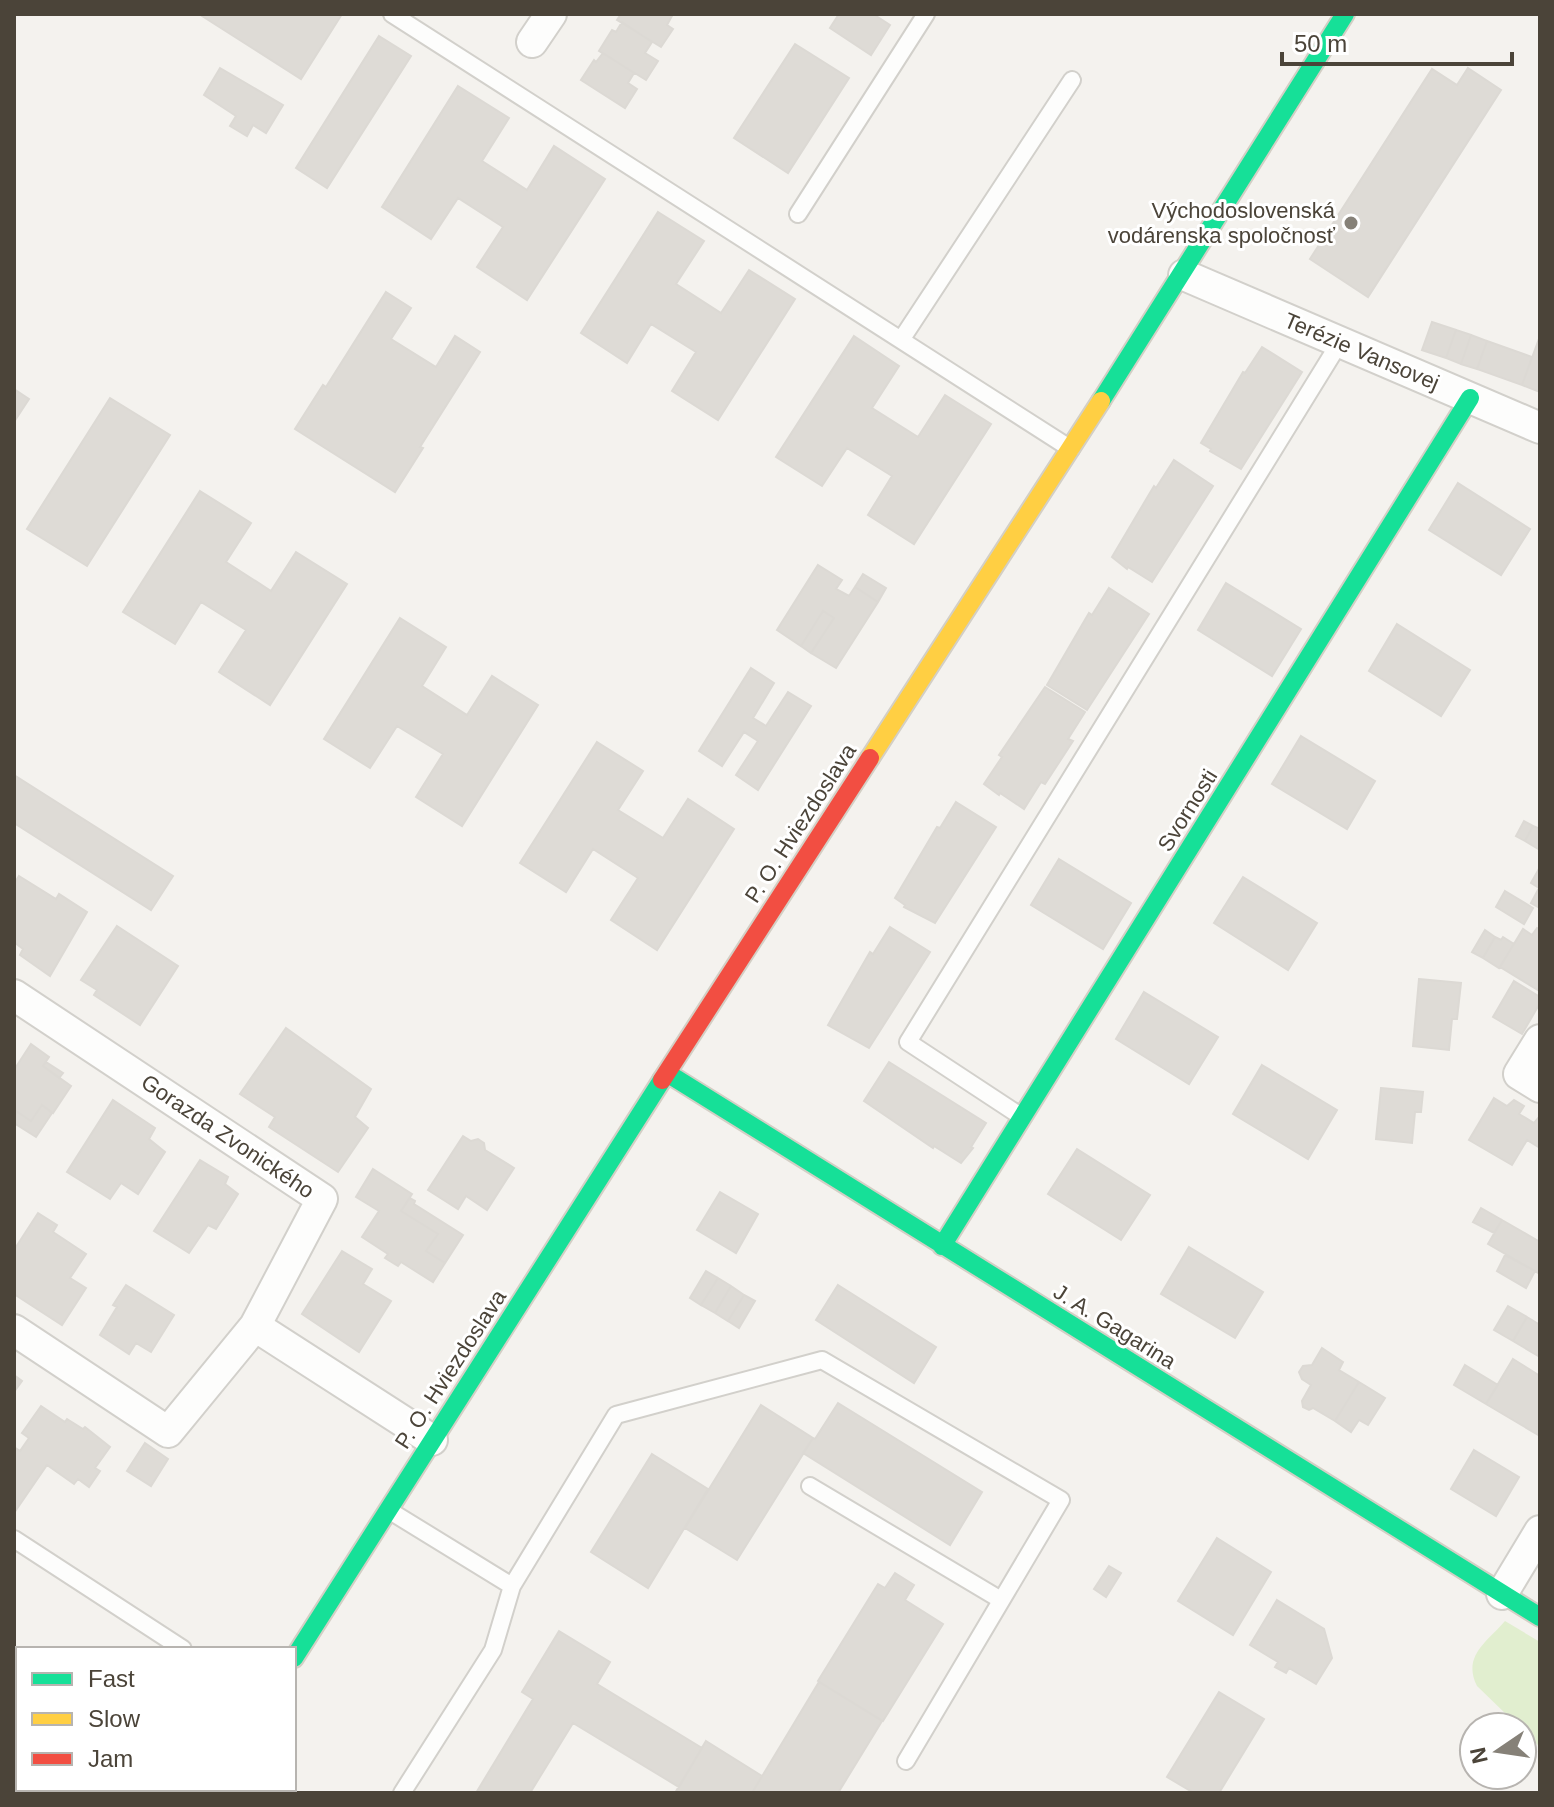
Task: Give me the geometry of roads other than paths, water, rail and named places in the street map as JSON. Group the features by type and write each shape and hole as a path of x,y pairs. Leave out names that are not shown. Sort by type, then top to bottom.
{"street":[{"path":"532,42 551,14"},
{"name":"P. O. Hviezdoslava","path":"296,1655 667,1073 1184,275 1345,14"},
{"name":"Terézie Vansovej","path":"1184,275 1540,428"},
{"name":"Svornosti","path":"942,1246 1470,398"},
{"name":"Gorazda Zvonického","path":"14,995 322,1199 255,1326 168,1432 14,1330"},
{"path":"1530,1080 1540,1040"},
{"name":"J. A. Gagarina","path":"667,1073 1540,1617"},
{"path":"255,1326 432,1440"},
{"path":"1502,1594 1540,1531"}],"lane":[{"path":"392,14 1071,449"},
{"path":"798,214 926,14"},
{"path":"901,340 1072,80"},
{"path":"1024,1118 908,1042 1340,342"},
{"path":"402,1793 493,1650 512,1586 616,1415 822,1360 1061,1500 906,1761"},
{"path":"810,1486 1001,1600"},
{"path":"389,1510 512,1586"},
{"path":"14,1539 180,1647"}],"place":[{"name":"Východoslovenská vodárenska spoločnosť","path":"1351,223"}]}
